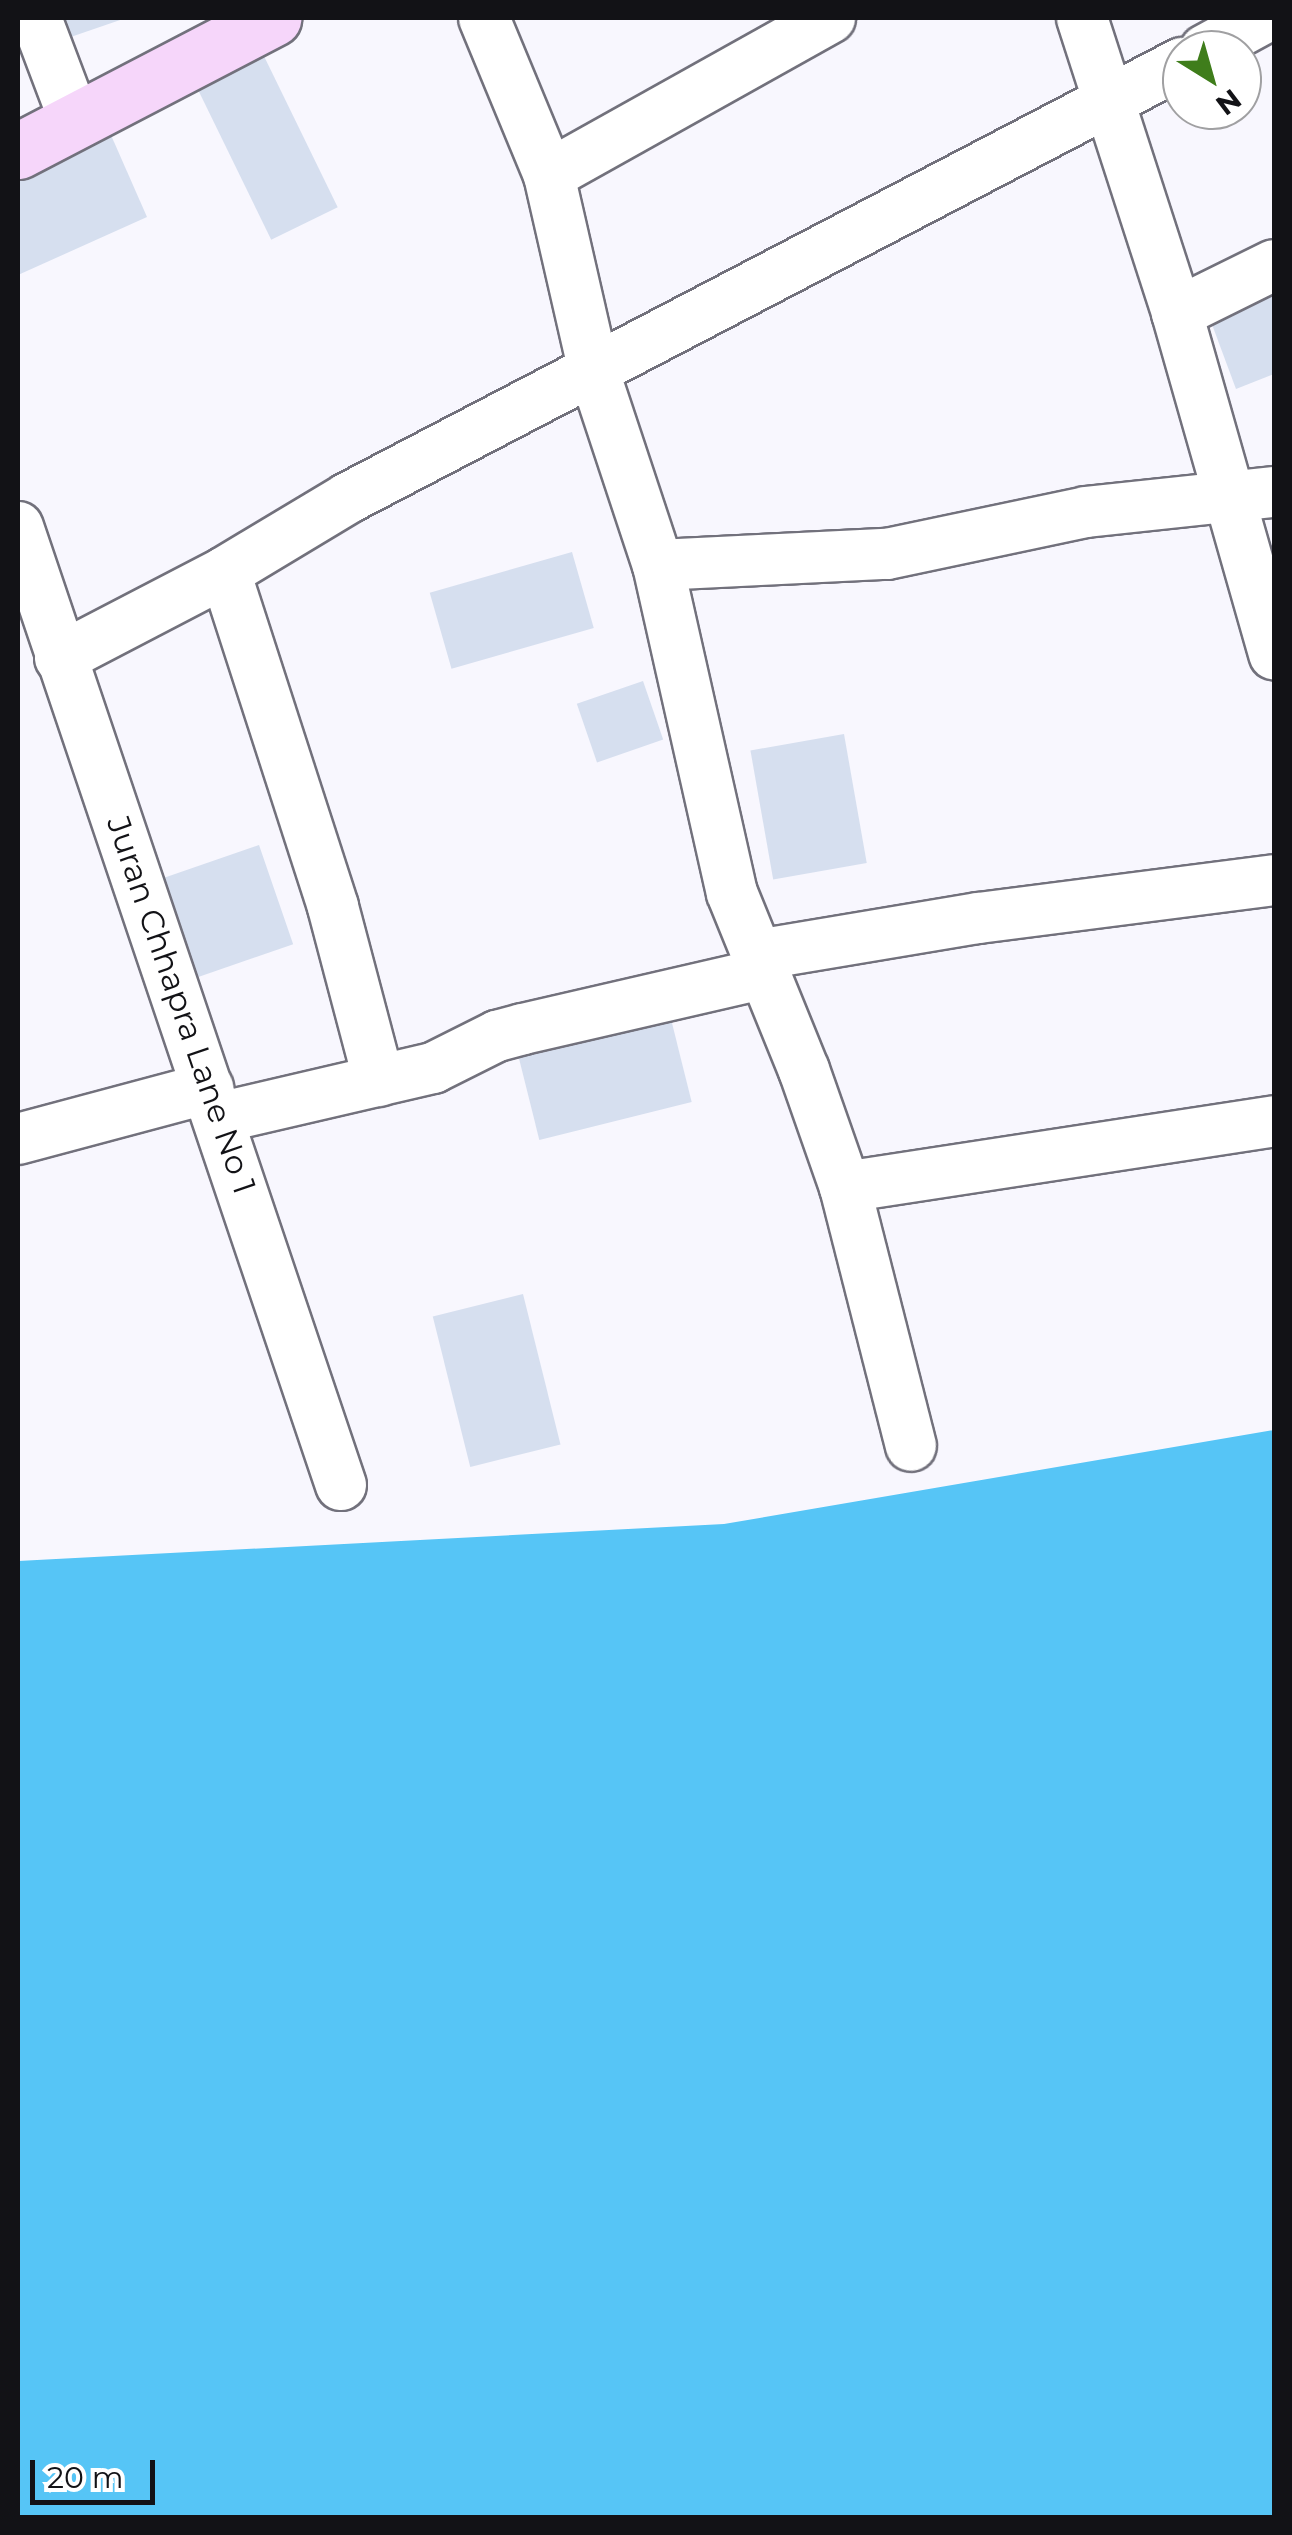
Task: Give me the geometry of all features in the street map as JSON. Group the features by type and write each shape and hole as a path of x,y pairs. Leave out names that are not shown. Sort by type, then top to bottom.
{"main road":[{"path":"18,151 274,18"}],"street":[{"path":"36,18 75,121"},
{"path":"484,18 549,176 594,372 658,565 732,892 845,1187 911,1446"},
{"path":"549,176 750,38 830,18"},
{"path":"1082,18 1177,314 1251,495 1274,654"},
{"path":"1242,30 1264,18"},
{"path":"60,658 225,572 348,498 594,372 859,228 1162,74"},
{"path":"1177,314 1274,265"},
{"path":"658,565 887,554 1086,512 1251,495"},
{"name":"Juran Chhapra Lane No 1","path":"18,526 341,1485"},
{"path":"225,572 333,908 379,1081"},
{"path":"18,1139 213,1103 379,1081 433,1068 523,1029 761,964 978,918 1274,880"},
{"path":"845,1187 1274,1122"}],"water":[{"path":"1274,1430 1274,2517 18,2517 18,1561 724,1524"}],"building":[{"path":"55,18 126,18 62,40"},
{"path":"261,50 338,207 271,240 194,82"},
{"path":"107,126 147,217 18,275 18,166"},
{"path":"1274,285 1274,374 1236,389 1207,311"},
{"path":"572,552 594,628 452,669 430,593"},
{"path":"643,681 663,740 597,762 577,704"},
{"path":"844,734 867,863 773,880 750,750"},
{"path":"259,845 293,944 188,980 154,881"},
{"path":"667,1003 692,1102 539,1140 515,1041"},
{"path":"523,1294 560,1444 470,1467 433,1316"}]}
